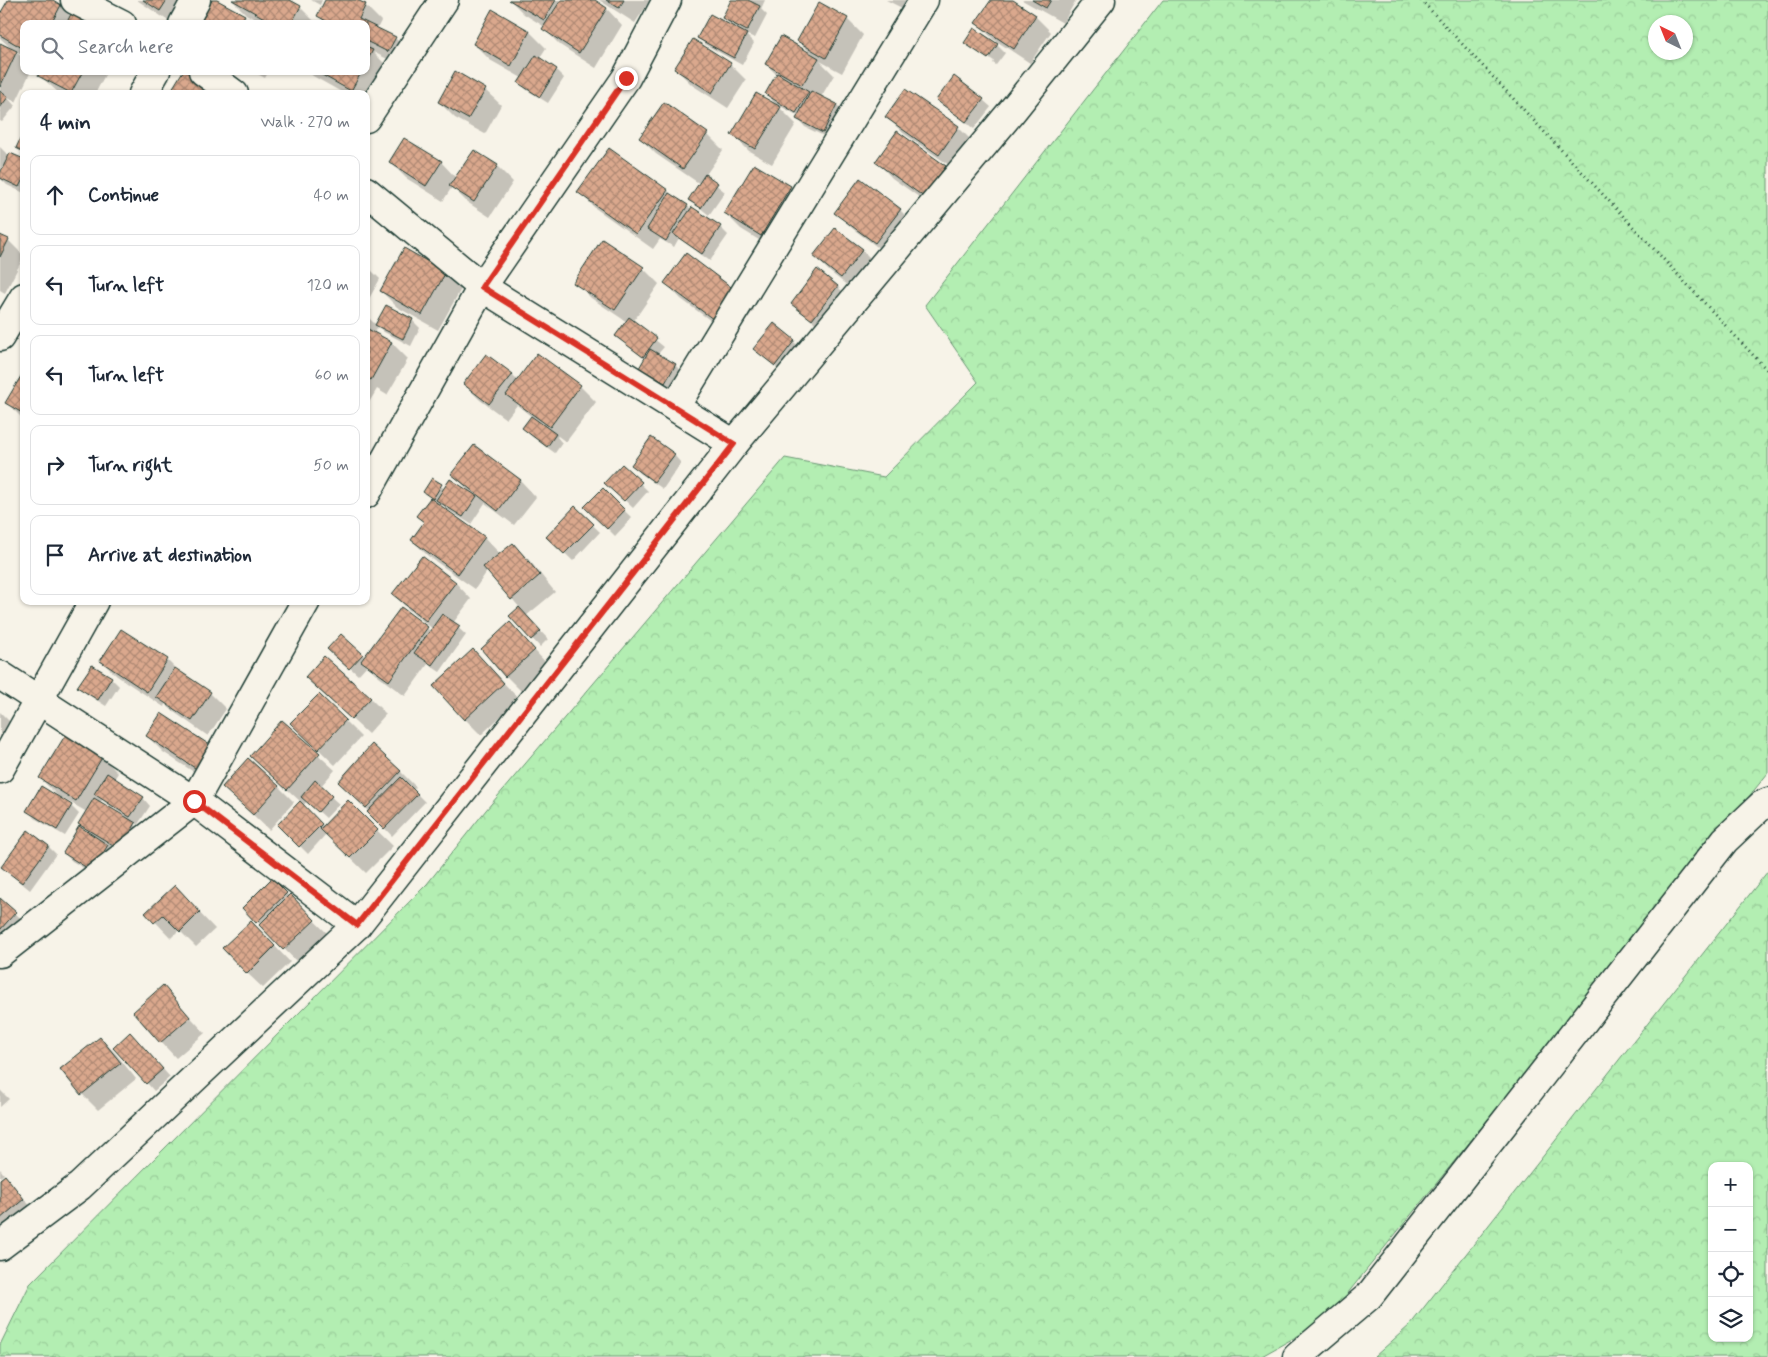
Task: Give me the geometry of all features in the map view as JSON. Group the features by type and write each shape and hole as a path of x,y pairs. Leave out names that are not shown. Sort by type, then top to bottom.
{"street":[{"path":"75,0 114,20"},
{"path":"185,20 196,0"},
{"path":"370,112 444,0"},
{"path":"370,487 482,287 626,78 667,0"},
{"path":"675,407 924,0"},
{"path":"0,1246 80,1186 357,925 734,444 1101,0"},
{"path":"144,90 154,75"},
{"path":"208,75 229,90"},
{"path":"370,194 482,287 734,444"},
{"path":"0,337 20,304"},
{"path":"0,769 92,605"},
{"path":"0,952 194,801 304,605"},
{"path":"0,675 194,801 357,925"},
{"path":"1297,1357 1369,1296 1725,840 1768,802"}],"path":[{"path":"1421,0 1768,372"}],"green space":[{"path":"1163,0 1768,0 1768,773 1326,1320 1260,1357 0,1357 0,1345 30,1284 427,884 486,810 785,458 884,477 978,382 925,305"},
{"path":"1768,871 1768,1357 1374,1357 1410,1325"}],"building":[{"path":"8,0 53,0 61,5 53,20 20,20 20,47 0,35 0,14"},
{"path":"143,0 167,0 160,11"},
{"path":"212,0 217,0 245,15 242,20 201,20"},
{"path":"232,0 290,0 301,6 293,20 268,20"},
{"path":"325,0 357,0 366,4 359,19 361,20 324,20 317,16"},
{"path":"509,0 556,0 544,20"},
{"path":"561,0 595,0 607,8 579,53 542,29"},
{"path":"606,0 624,0 619,8"},
{"path":"731,0 748,0 760,6 747,31 722,18"},
{"path":"991,0 1013,0 1036,15 1014,49 975,23"},
{"path":"1032,0 1051,0 1046,8"},
{"path":"819,2 848,18 826,58 797,41"},
{"path":"492,9 530,31 511,66 473,44"},
{"path":"73,10 92,20 68,20"},
{"path":"710,14 747,34 734,58 697,38"},
{"path":"370,24 396,37 388,52 370,43"},
{"path":"974,28 998,44 988,59 964,43"},
{"path":"781,36 819,58 802,85 765,64"},
{"path":"693,39 731,63 712,93 674,69"},
{"path":"0,43 17,51 0,87"},
{"path":"536,55 557,69 540,97 518,83"},
{"path":"455,71 486,89 468,119 438,102"},
{"path":"777,73 809,92 796,113 765,94"},
{"path":"81,75 73,90 65,90 38,76"},
{"path":"181,75 192,75 216,90 171,90"},
{"path":"322,75 360,75 352,90"},
{"path":"954,76 984,99 966,122 936,100"},
{"path":"905,89 959,126 939,155 885,117"},
{"path":"0,91 8,97 0,108"},
{"path":"811,91 837,104 823,133 796,119"},
{"path":"756,93 781,107 755,149 731,135"},
{"path":"664,102 708,133 683,169 639,138"},
{"path":"897,131 946,166 924,197 875,162"},
{"path":"404,138 442,161 426,186 389,162"},
{"path":"20,140 20,150 16,148"},
{"path":"609,148 668,190 636,234 577,192"},
{"path":"474,150 498,165 474,202 449,186"},
{"path":"10,153 20,157 19,187 0,178 0,173"},
{"path":"754,164 791,186 761,236 724,213"},
{"path":"705,174 718,183 701,208 688,200"},
{"path":"860,178 901,209 875,243 834,213"},
{"path":"669,193 688,205 666,241 647,229"},
{"path":"692,207 721,226 702,254 673,234"},
{"path":"835,228 863,249 841,278 813,256"},
{"path":"0,235 9,239 0,257"},
{"path":"602,239 644,267 615,310 573,283"},
{"path":"404,248 446,272 422,315 380,291"},
{"path":"686,253 739,293 717,322 664,283"},
{"path":"817,269 838,286 812,320 791,304"},
{"path":"386,305 413,319 403,339 375,325"},
{"path":"629,317 657,338 643,357 615,336"},
{"path":"774,323 795,340 775,366 753,349"},
{"path":"370,330 392,342 370,379"},
{"path":"650,349 676,364 665,383 639,368"},
{"path":"537,353 581,385 550,427 506,395"},
{"path":"486,354 513,374 489,404 463,384"},
{"path":"20,378 20,412 5,403"},
{"path":"531,416 556,434 547,447 522,428"},
{"path":"651,437 675,454 654,482 631,465"},
{"path":"474,445 521,480 498,511 451,474"},
{"path":"622,464 642,482 624,501 604,483"},
{"path":"432,478 442,484 433,499 423,492"},
{"path":"450,479 477,496 463,517 436,500"},
{"path":"603,488 625,510 607,529 584,507"},
{"path":"430,498 485,537 458,574 411,540 424,522 416,516"},
{"path":"575,506 594,524 564,554 546,537"},
{"path":"513,543 540,575 511,600 483,567"},
{"path":"422,556 456,582 426,621 392,594"},
{"path":"401,607 428,627 389,681 361,661"},
{"path":"519,607 541,631 531,640 509,616"},
{"path":"442,614 460,626 432,665 414,653"},
{"path":"510,622 535,650 505,677 481,649"},
{"path":"121,629 168,659 147,692 100,661"},
{"path":"341,634 363,654 349,669 327,649"},
{"path":"473,649 504,683 464,720 433,686"},
{"path":"324,656 371,698 351,719 305,677"},
{"path":"92,665 112,677 98,700 77,687"},
{"path":"175,668 211,692 192,721 156,697"},
{"path":"319,694 346,720 318,750 290,723"},
{"path":"161,713 213,747 198,770 146,736"},
{"path":"282,720 320,753 287,790 250,756"},
{"path":"66,734 103,756 76,801 39,778"},
{"path":"372,744 401,771 366,808 338,782"},
{"path":"248,758 279,786 253,815 222,787"},
{"path":"107,773 144,797 130,817 94,794"},
{"path":"401,777 418,794 384,829 367,812"},
{"path":"315,780 332,796 318,812 301,797"},
{"path":"41,786 72,805 57,830 26,811"},
{"path":"94,798 136,823 120,849 78,824"},
{"path":"348,800 378,830 350,858 320,829"},
{"path":"300,801 322,824 299,847 277,825"},
{"path":"79,826 108,845 92,871 63,853"},
{"path":"28,830 49,846 22,883 1,867"},
{"path":"272,878 287,893 256,923 242,908"},
{"path":"175,885 200,912 180,932 163,915 154,923 145,913"},
{"path":"290,894 315,920 283,950 259,925"},
{"path":"0,898 16,912 0,930"},
{"path":"251,921 275,946 247,974 222,948"},
{"path":"163,985 190,1017 160,1043 133,1012"},
{"path":"130,1032 163,1069 146,1084 113,1048"},
{"path":"100,1037 121,1063 81,1095 60,1069"},
{"path":"5,1175 24,1199 0,1219 0,1179"}],"route":[{"path":"194,801 357,925 734,444 482,287 626,78"}]}
